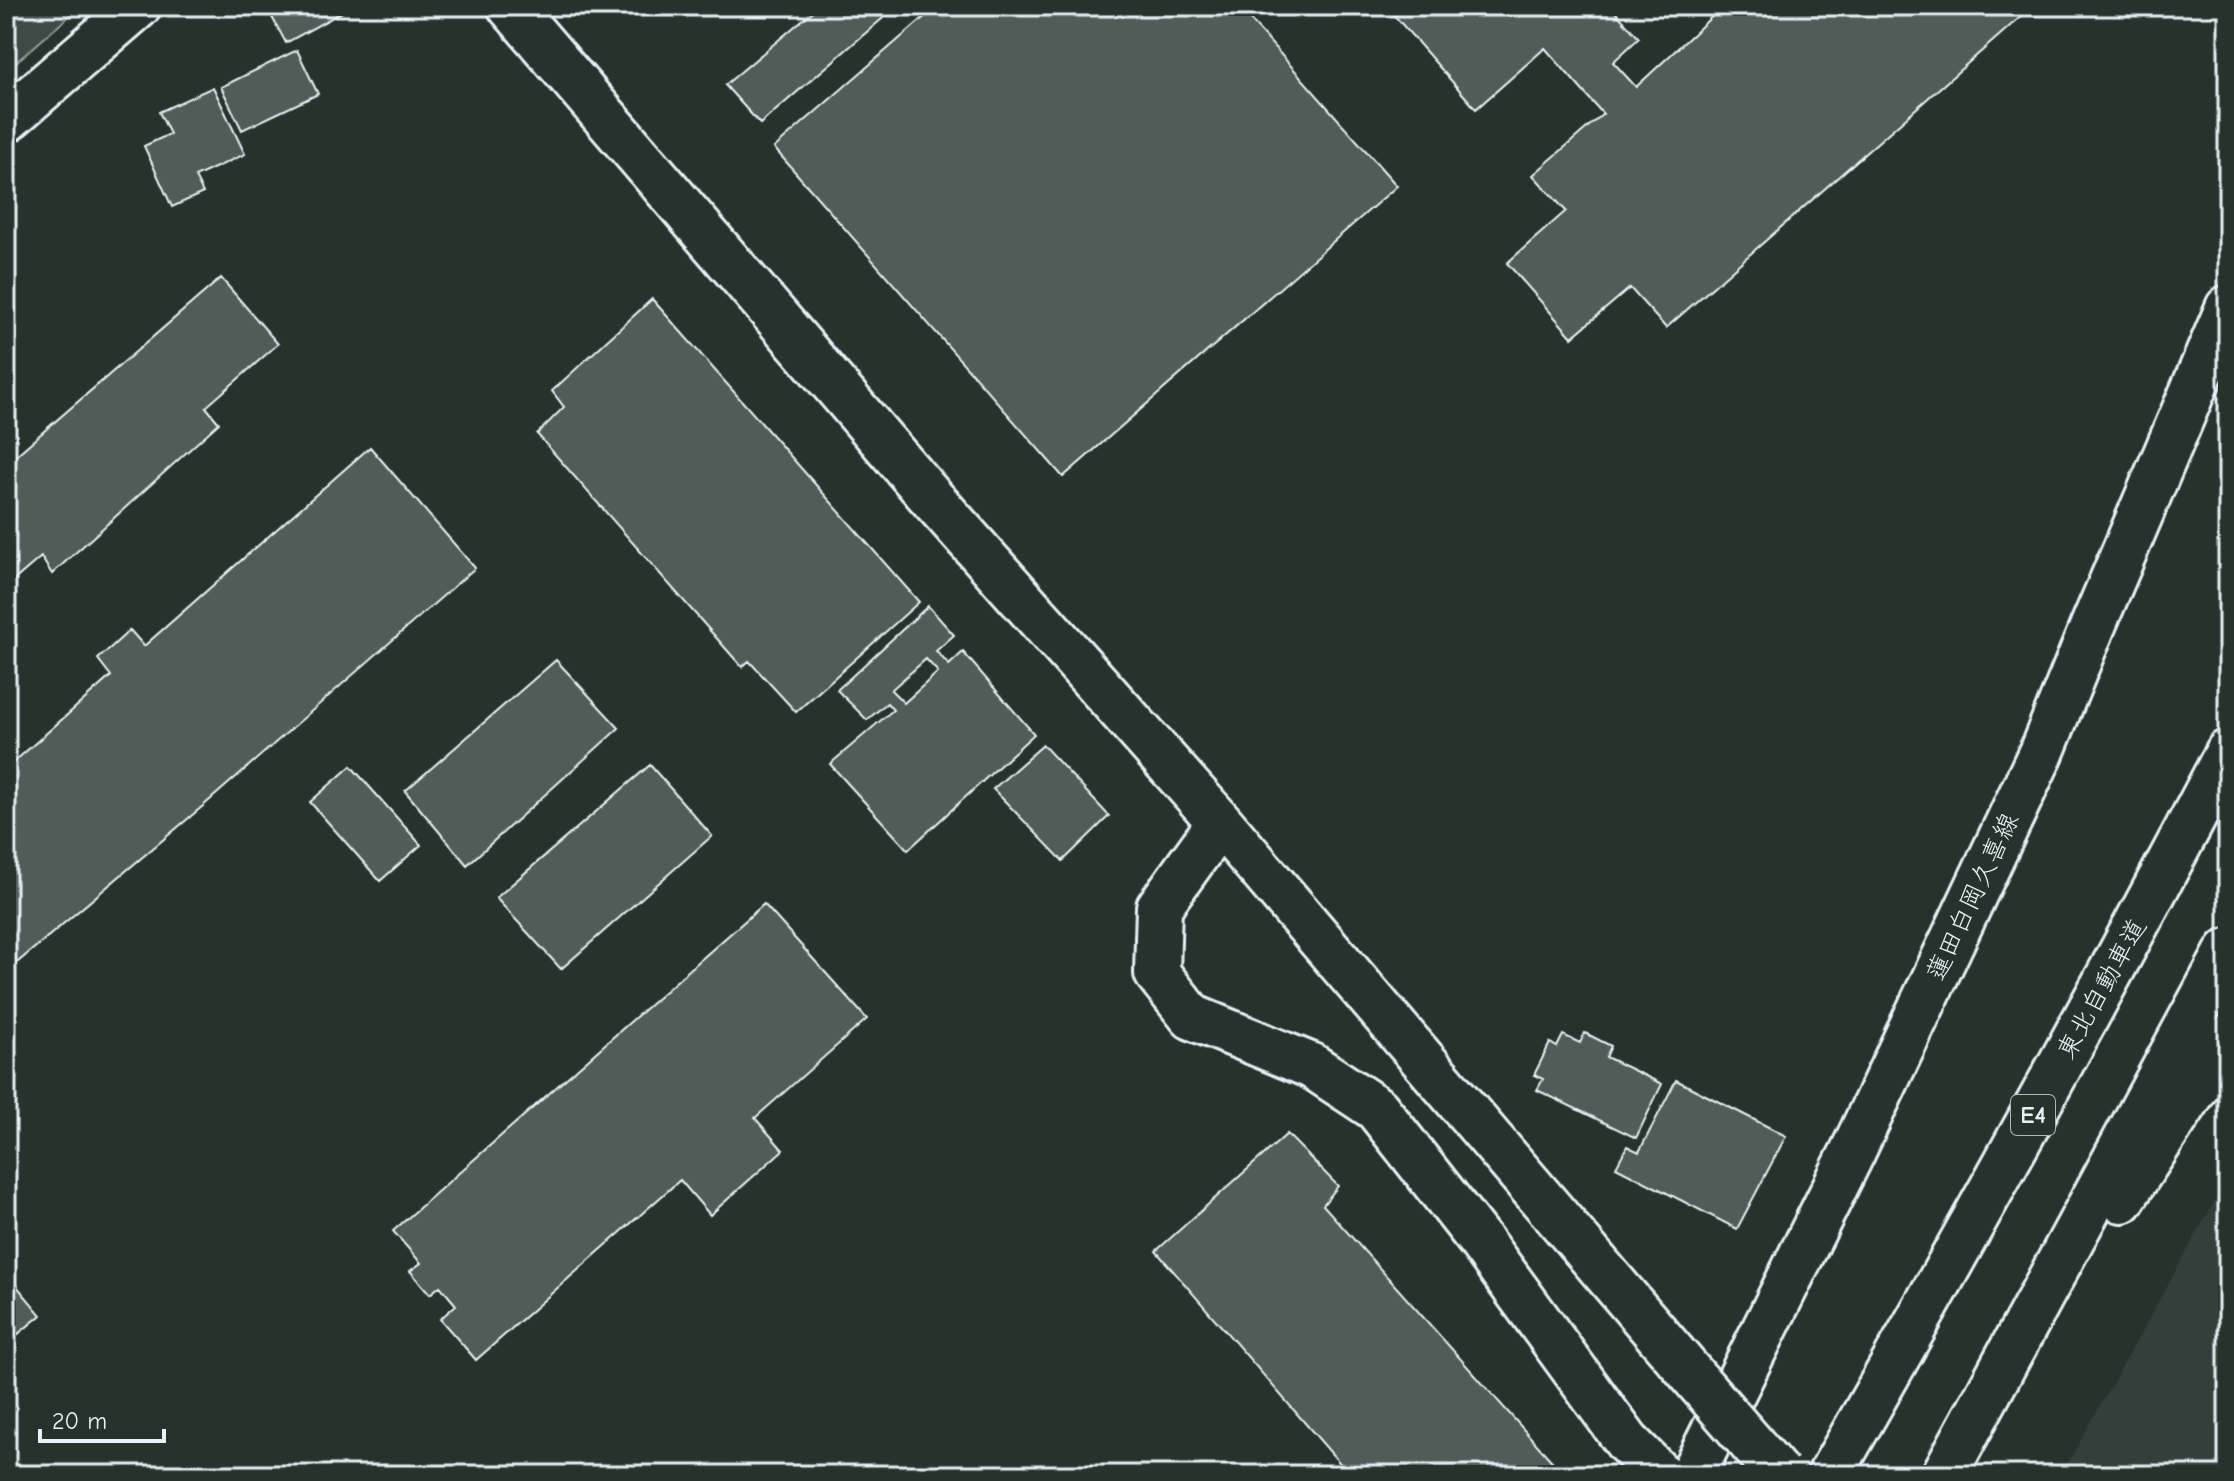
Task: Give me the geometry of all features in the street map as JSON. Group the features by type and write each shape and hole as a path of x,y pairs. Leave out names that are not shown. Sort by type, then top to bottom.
{"main road":[{"path":"6,120 138,6"},
{"path":"510,6 929,495 1220,822 1779,1475"},
{"name":"蓮田白岡久喜線","path":"1692,1475 1853,1151 2041,753 2228,308"},
{"name":"東北自動車道","path":"1830,1475 1980,1212 2228,752"},
{"path":"1220,822 1159,907 1157,973 1192,1017 1312,1066 1377,1109 1482,1243 1627,1442 1660,1475"},
{"path":"1944,1475 2228,951"},
{"path":"2012,1346 2107,1223 2228,1038"}],"shaded area":[{"path":"6,6 81,6 6,71"},
{"path":"2228,1178 2228,1475 2061,1475"}],"building":[{"path":"266,6 353,6 286,43"},
{"path":"819,6 897,6 760,124 725,85"},
{"path":"937,6 1238,6 1397,186 1063,477 774,148"},
{"path":"1386,6 1610,6 1639,38 1613,62 1636,87 1719,10 1715,6 2033,6 1666,328 1630,288 1572,337 1507,263 1566,211 1533,175 1603,114 1545,48 1476,109"},
{"path":"297,50 318,94 242,130 221,87"},
{"path":"213,87 245,154 195,177 203,193 172,207 144,146 170,134 159,112"},
{"path":"221,278 278,344 206,407 219,423 52,574 41,557 6,587 6,464"},
{"path":"652,299 919,602 796,712 749,661 742,667 537,434 564,407 552,391"},
{"path":"370,447 475,568 203,806 6,972 6,769 111,676 98,659 130,630 144,646"},
{"path":"928,606 954,635 936,651 949,665 963,652 1034,734 908,850 830,764 893,710 887,703 867,720 837,690","holes":["926,659 938,672 904,703 891,690"]},
{"path":"556,660 619,728 467,865 405,791"},
{"path":"1043,745 1109,816 1063,861 993,789"},
{"path":"650,765 712,836 561,969 496,898"},
{"path":"351,766 421,845 380,881 310,802"},
{"path":"764,904 867,1019 755,1118 783,1150 710,1215 680,1180 476,1360 440,1319 456,1305 440,1286 430,1294 410,1271 421,1263 393,1231"},
{"path":"1585,1033 1611,1046 1606,1057 1662,1084 1636,1138 1537,1090 1543,1079 1534,1075 1550,1043 1557,1047 1563,1035 1580,1043"},
{"path":"1676,1080 1786,1136 1737,1229 1616,1167 1627,1146 1639,1152"},
{"path":"1287,1134 1338,1186 1323,1205 1558,1468 1550,1475 1350,1475 1156,1251"},
{"path":"6,1273 41,1315 6,1344"}]}
